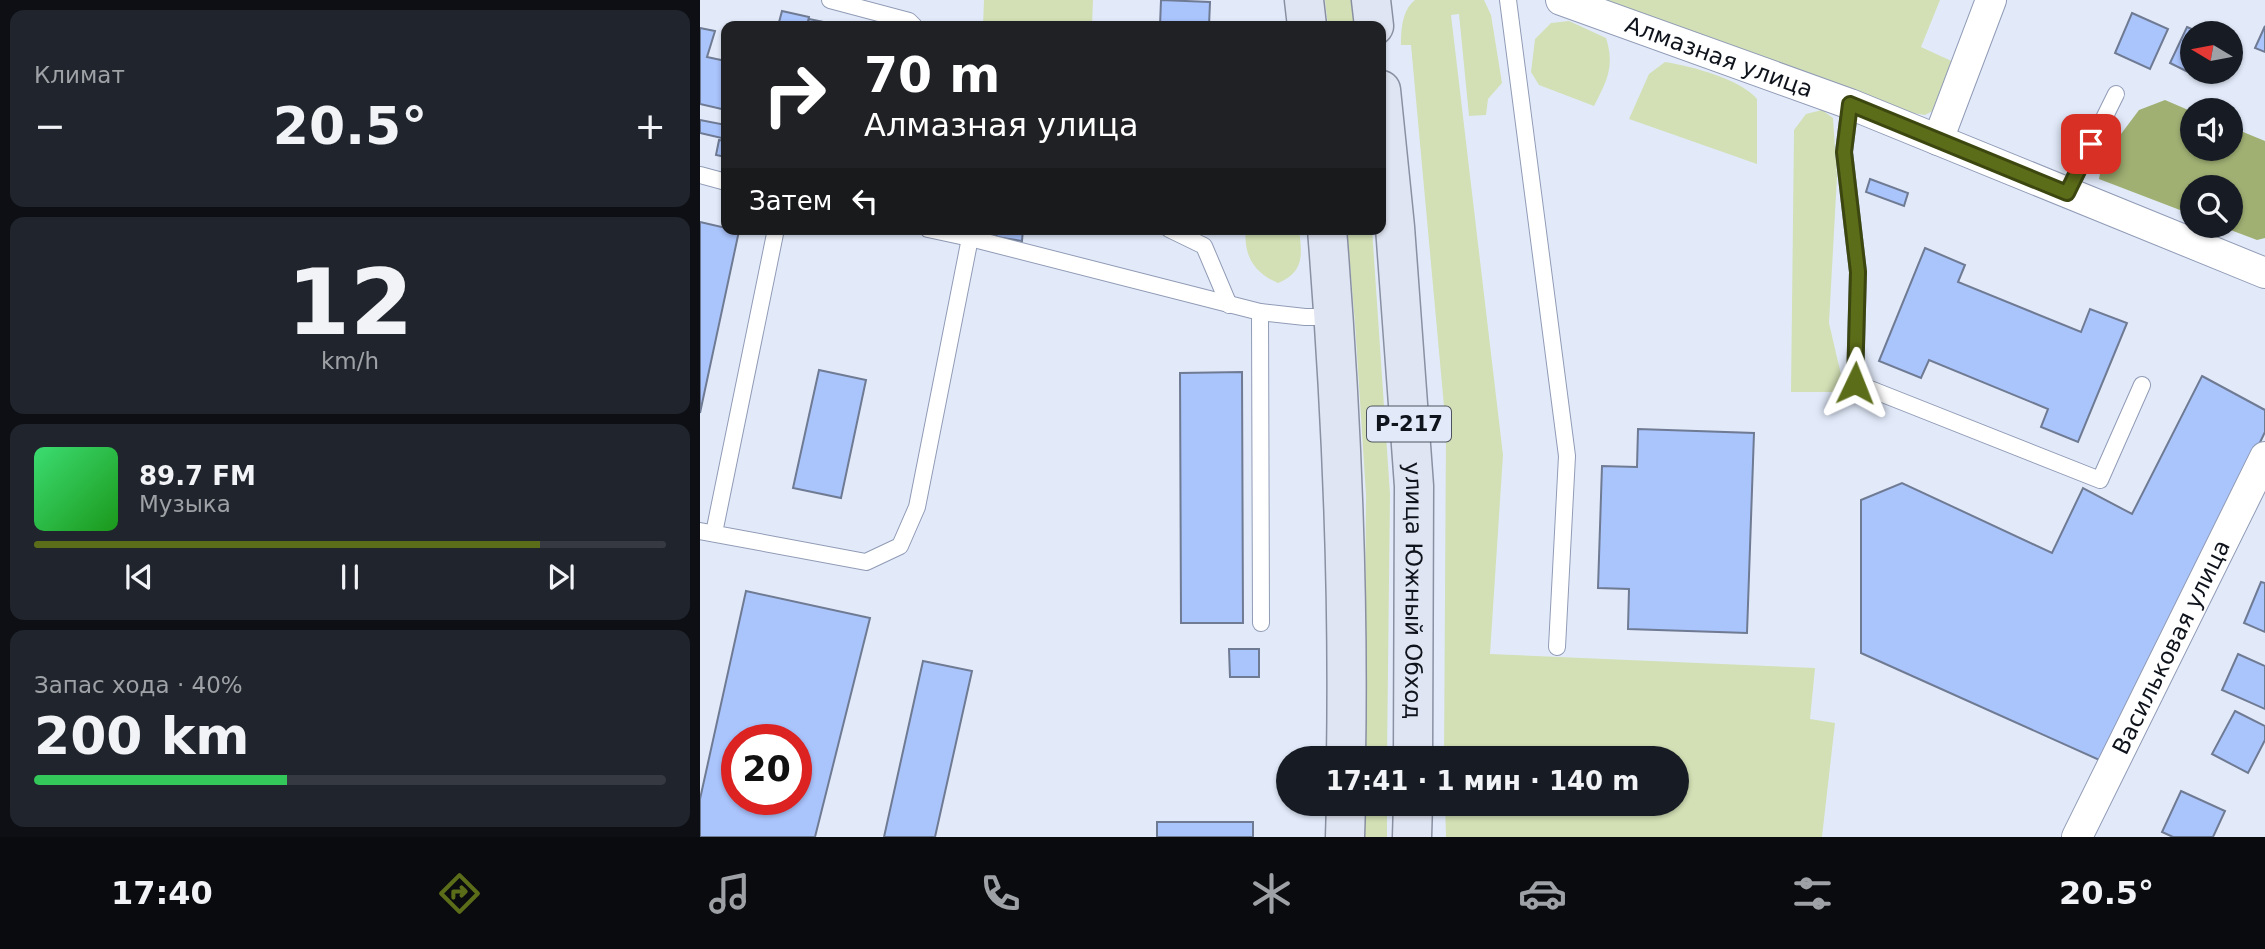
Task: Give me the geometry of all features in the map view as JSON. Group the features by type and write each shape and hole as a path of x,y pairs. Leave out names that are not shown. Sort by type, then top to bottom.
{"main road":[{"path":"1304,0 1306,21"},
{"path":"1371,0 1373,21"},
{"name":"улица Южный Обход","path":"1386,139 1414,486 1413,746"},
{"name":"Р-217","path":"1327,235 1346,535 1346,746"},
{"path":"1345,837 1346,816"},
{"path":"1412,837 1413,816"}],"street":[{"name":"Алмазная улица","path":"1561,0 1850,104 2265,273"},
{"path":"1938,140 1992,0"},
{"name":"Васильковая улица","path":"2077,837 2265,457"}],"lane":[{"path":"830,0 909,21"},
{"path":"1508,0 1567,456 1557,647"},
{"path":"2067,193 2116,94"},
{"path":"1850,104 1844,152 1858,272 1855,383 2100,480 2142,385"},
{"path":"700,176 721,181"},
{"path":"775,235 707,532 866,562 900,546 917,507 970,238"},
{"path":"956,235 1260,312 1334,317"},
{"path":"1181,235 1204,246 1229,305"},
{"path":"1260,312 1261,623"}],"green space":[{"path":"984,0 1093,0 1092,21 983,21"},
{"path":"1325,0 1351,0 1353,21 1327,21"},
{"path":"1415,0 1484,0 1491,15 1502,83 1488,99 1486,115 1469,116 1459,14 1451,15 1503,455 1490,654 1815,668 1810,719 1835,723 1822,837 1446,837 1445,816 1689,816 1689,746 1444,746 1446,428 1411,45 1401,45 1402,27"},
{"path":"1592,0 1940,0 1921,47 1958,64 1940,107 1925,115 1907,112"},
{"path":"1569,21 1606,38 1609,48 1608,73 1594,106 1539,85 1531,72 1535,39 1551,23"},
{"path":"1665,62 1701,70 1727,80 1739,85 1757,99 1757,164 1629,119 1649,74"},
{"path":"2165,100 2180,106 2180,161 2243,161 2243,132 2265,141 2265,238 2257,240 2243,235 2243,175 2180,175 2180,210 2099,179 2103,158 2139,110"},
{"path":"1822,110 1833,118 1837,177 1829,323 1845,392 1791,392 1794,130 1806,114"},
{"path":"1246,235 1300,235 1301,254 1297,268 1287,279 1278,283 1270,279 1252,262 1246,247"},
{"path":"1348,235 1372,235 1390,494 1387,746 1364,746 1366,495"},
{"path":"1364,816 1387,816 1387,837 1364,837"}],"building":[{"path":"1161,0 1210,2 1209,21 1160,21"},
{"path":"782,11 809,17 808,21 779,21"},
{"path":"2132,13 2168,29 2150,69 2115,53"},
{"path":"2265,26 2265,52 2255,48"},
{"path":"700,28 715,31 707,57 721,60 721,109 700,104"},
{"path":"2180,42 2180,68 2170,63"},
{"path":"700,120 721,124 721,138 700,133"},
{"path":"719,140 721,140 721,156 716,155"},
{"path":"1870,179 1908,193 1904,206 1866,192"},
{"path":"700,222 721,227 721,235 738,235 700,413"},
{"path":"996,235 1022,235 1022,241"},
{"path":"1925,248 1965,265 1958,282 2081,332 2090,309 2127,323 2078,442 2041,427 2048,409 1929,360 1921,378 1879,361"},
{"path":"819,370 866,380 841,498 793,488"},
{"path":"1242,372 1243,623 1181,623 1180,373"},
{"path":"2202,376 2265,410 2265,432 2106,763 1861,653 1861,500 1902,483 2052,553 2083,488 2132,514"},
{"path":"1638,429 1754,433 1747,633 1628,629 1629,589 1598,588 1602,466 1637,467"},
{"path":"2261,582 2265,583 2265,632 2244,623"},
{"path":"746,591 870,618 815,837 700,837 700,799"},
{"path":"1229,649 1259,649 1259,677 1230,677"},
{"path":"2238,654 2265,666 2265,709 2222,690"},
{"path":"923,661 972,671 935,837 884,837"},
{"path":"2235,711 2265,726 2265,740 2248,773 2212,754"},
{"path":"2181,791 2225,811 2213,837 2173,837 2162,832"},
{"path":"1157,822 1253,822 1253,837 1157,837"}],"route":[{"path":"1855,383 1858,272 1844,152 1850,104 2067,193 2091,144"}]}
